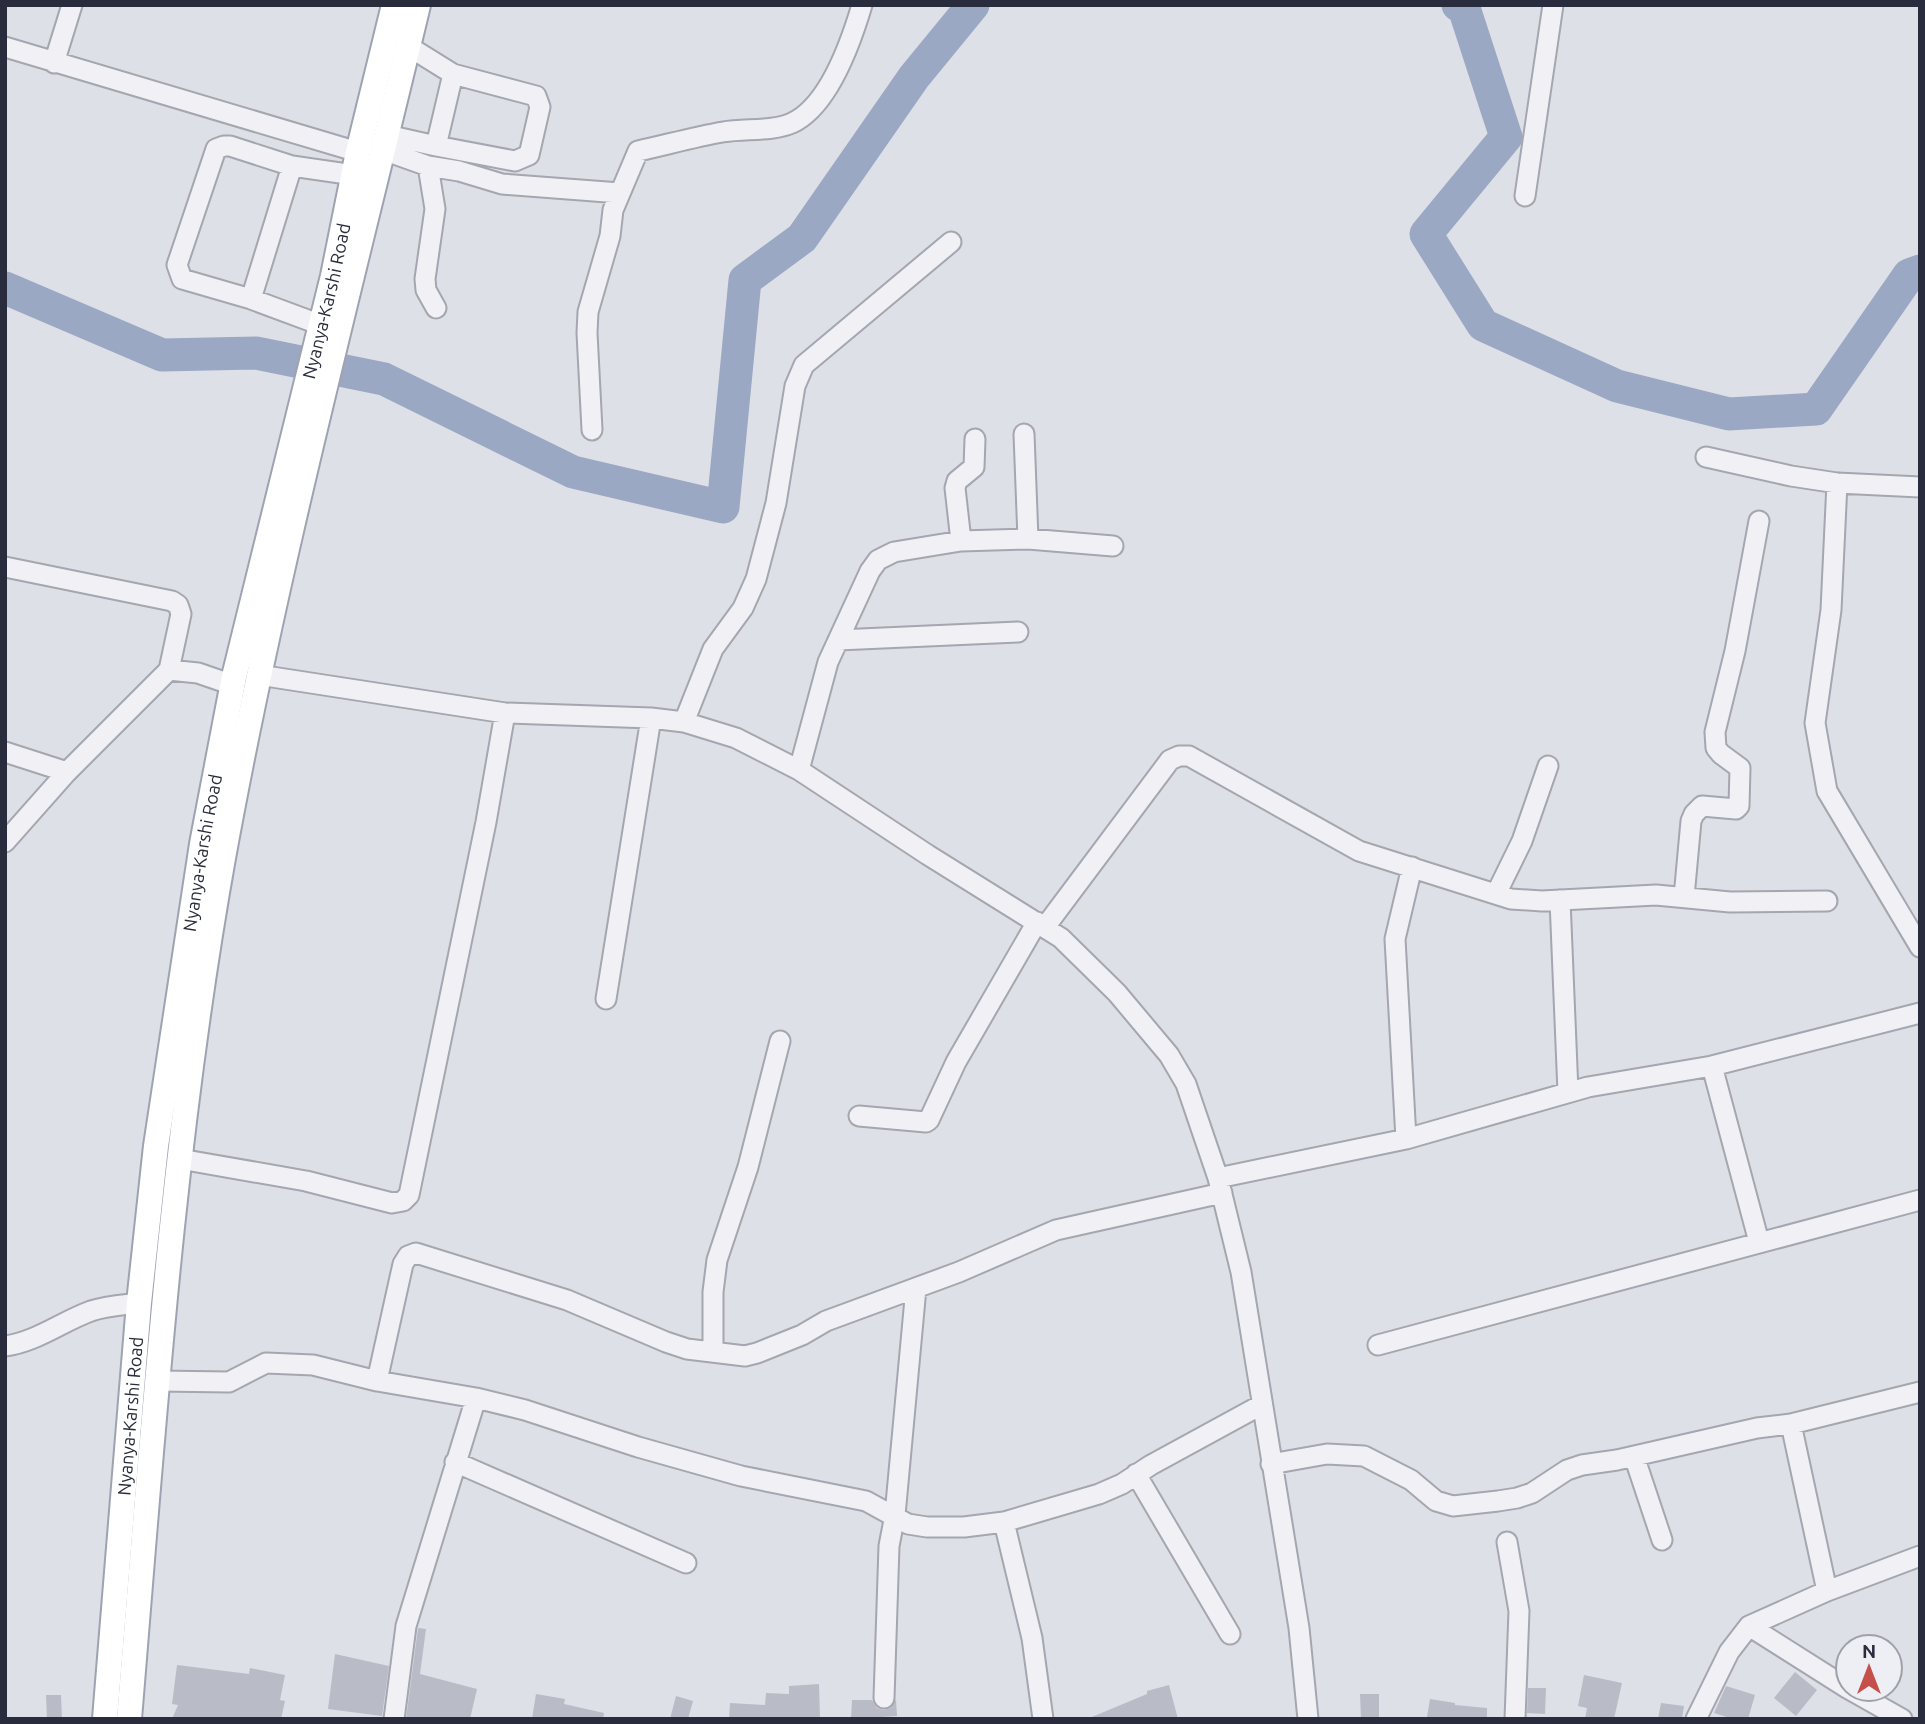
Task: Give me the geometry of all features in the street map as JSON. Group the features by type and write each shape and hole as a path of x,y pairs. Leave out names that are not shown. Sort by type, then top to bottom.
{"main road":[{"name":"Nyanya-Karshi Road","path":"105,1719 139,1303 156,1146 202,844 233,685 321,325 394,5"},
{"name":"Nyanya-Karshi Road","path":"129,1719 170,1238 222,862 258,675 418,5"}],"street":[{"path":"54,62 72,5"},
{"path":"592,430 588,312 610,236 613,210 638,151 724,132 780,126 805,114 825,92 852,38 862,5"},
{"path":"1525,196 1553,5"},
{"path":"385,142 436,146 516,161 529,155 532,143 540,107 536,96 453,74 408,46"},
{"path":"5,47 356,163"},
{"path":"436,146 453,74"},
{"path":"385,142 428,166 459,171 502,184 620,193"},
{"path":"321,325 251,299 182,279 177,265 216,149 230,146 292,166 356,163"},
{"path":"251,299 292,166"},
{"path":"428,166 435,209 425,279 426,290 436,308"},
{"path":"684,722 713,649 743,608 756,579 776,503 795,386 804,365 951,242"},
{"path":"1024,434 1028,539"},
{"path":"961,541 955,488 957,481 974,467 975,439"},
{"path":"1706,457 1837,483 1920,487"},
{"path":"1837,483 1831,610 1815,723 1822,770 1834,803 1920,947"},
{"path":"1684,897 1690,821 1694,814 1702,806 1736,809 1739,806 1740,768 1716,748 1715,732 1735,651 1759,521"},
{"path":"799,770 828,662 870,571 878,561 894,552 961,541 1028,539 1112,546"},
{"path":"5,566 172,601 178,605 181,614 169,670 67,772 5,842"},
{"path":"838,640 1018,632"},
{"path":"169,670 198,673 233,685"},
{"path":"258,675 505,713 651,718 684,722 736,738 799,770 928,855 1041,924 1061,938 1117,993 1169,1055 1186,1084 1220,1185 1241,1272 1270,1464 1299,1628 1308,1719"},
{"path":"180,1158 306,1181 392,1203 403,1201 409,1195 486,822 505,713"},
{"path":"606,999 651,718"},
{"path":"5,752 67,772"},
{"path":"859,1116 926,1122 929,1120 956,1062 1041,924 1170,760 1179,756 1189,756 1359,850 1511,899 1542,901 1656,895 1730,902 1827,901"},
{"path":"1496,894 1522,841 1548,766"},
{"path":"1406,1139 1395,939 1412,867"},
{"path":"1560,900 1569,1092"},
{"path":"377,1381 403,1264 408,1256 416,1253 568,1300 687,1349 745,1356 802,1335 826,1321 959,1272 1056,1230 1220,1185 1406,1139 1569,1092 1628,1078 1712,1066 1920,1013"},
{"path":"713,1352 713,1292 717,1260 748,1167 780,1041"},
{"path":"1712,1066 1759,1242"},
{"path":"1378,1345 1920,1200"},
{"path":"884,1698 888,1546 895,1515 916,1288"},
{"path":"5,1346 24,1344 103,1308 139,1303"},
{"path":"158,1381 229,1382 266,1363 313,1365 377,1381 476,1398 525,1410 638,1447 741,1476 866,1501 908,1524 927,1527 964,1527 1004,1522 1098,1494 1261,1405"},
{"path":"1270,1464 1327,1454 1364,1456 1411,1480 1436,1501 1454,1506 1517,1498 1532,1493 1567,1470 1757,1428 1791,1424 1920,1392"},
{"path":"394,1719 407,1626 476,1398"},
{"path":"1791,1424 1828,1591"},
{"path":"1634,1456 1662,1540"},
{"path":"456,1462 686,1563"},
{"path":"1136,1474 1230,1634"},
{"path":"1004,1522 1032,1638 1043,1719"},
{"path":"1507,1542 1519,1611 1515,1719"},
{"path":"1696,1719 1729,1652 1749,1626 1828,1591 1920,1556"},
{"path":"1749,1626 1847,1689 1902,1719"}],"building":[{"path":"418,1628 426,1629 420,1674 477,1689 470,1719 406,1719"},
{"path":"335,1654 389,1666 382,1716 328,1709"},
{"path":"177,1665 249,1674 250,1668 285,1675 280,1700 285,1701 281,1719 172,1719 178,1705 172,1704"},
{"path":"1795,1672 1817,1690 1796,1716 1774,1698"},
{"path":"1584,1675 1622,1683 1614,1719 1585,1719 1587,1708 1578,1706"},
{"path":"819,1684 820,1719 729,1719 730,1703 765,1705 766,1693 789,1694 789,1686"},
{"path":"1169,1685 1178,1719 1087,1719 1147,1694 1147,1691"},
{"path":"1726,1686 1755,1695 1748,1719 1733,1719 1714,1713"},
{"path":"1528,1688 1546,1688 1545,1714 1527,1713"},
{"path":"536,1694 565,1699 564,1704 604,1713 603,1719 532,1719"},
{"path":"1360,1694 1379,1694 1379,1719 1361,1719"},
{"path":"46,1695 61,1695 62,1719 47,1719"},
{"path":"676,1696 693,1701 688,1719 670,1719"},
{"path":"1430,1699 1487,1708 1487,1719 1427,1717"},
{"path":"852,1700 872,1700 877,1708 884,1710 890,1708 896,1700 897,1716 851,1719"},
{"path":"1661,1703 1684,1706 1682,1719 1658,1719"}],"waterway":[{"path":"5,288 162,355 256,353 384,379 573,472 723,507 745,280 802,238 914,77 973,5"},
{"path":"1458,5 1464,8 1506,137 1426,234 1483,325 1617,386 1729,414 1816,409 1909,275 1920,271"}]}
